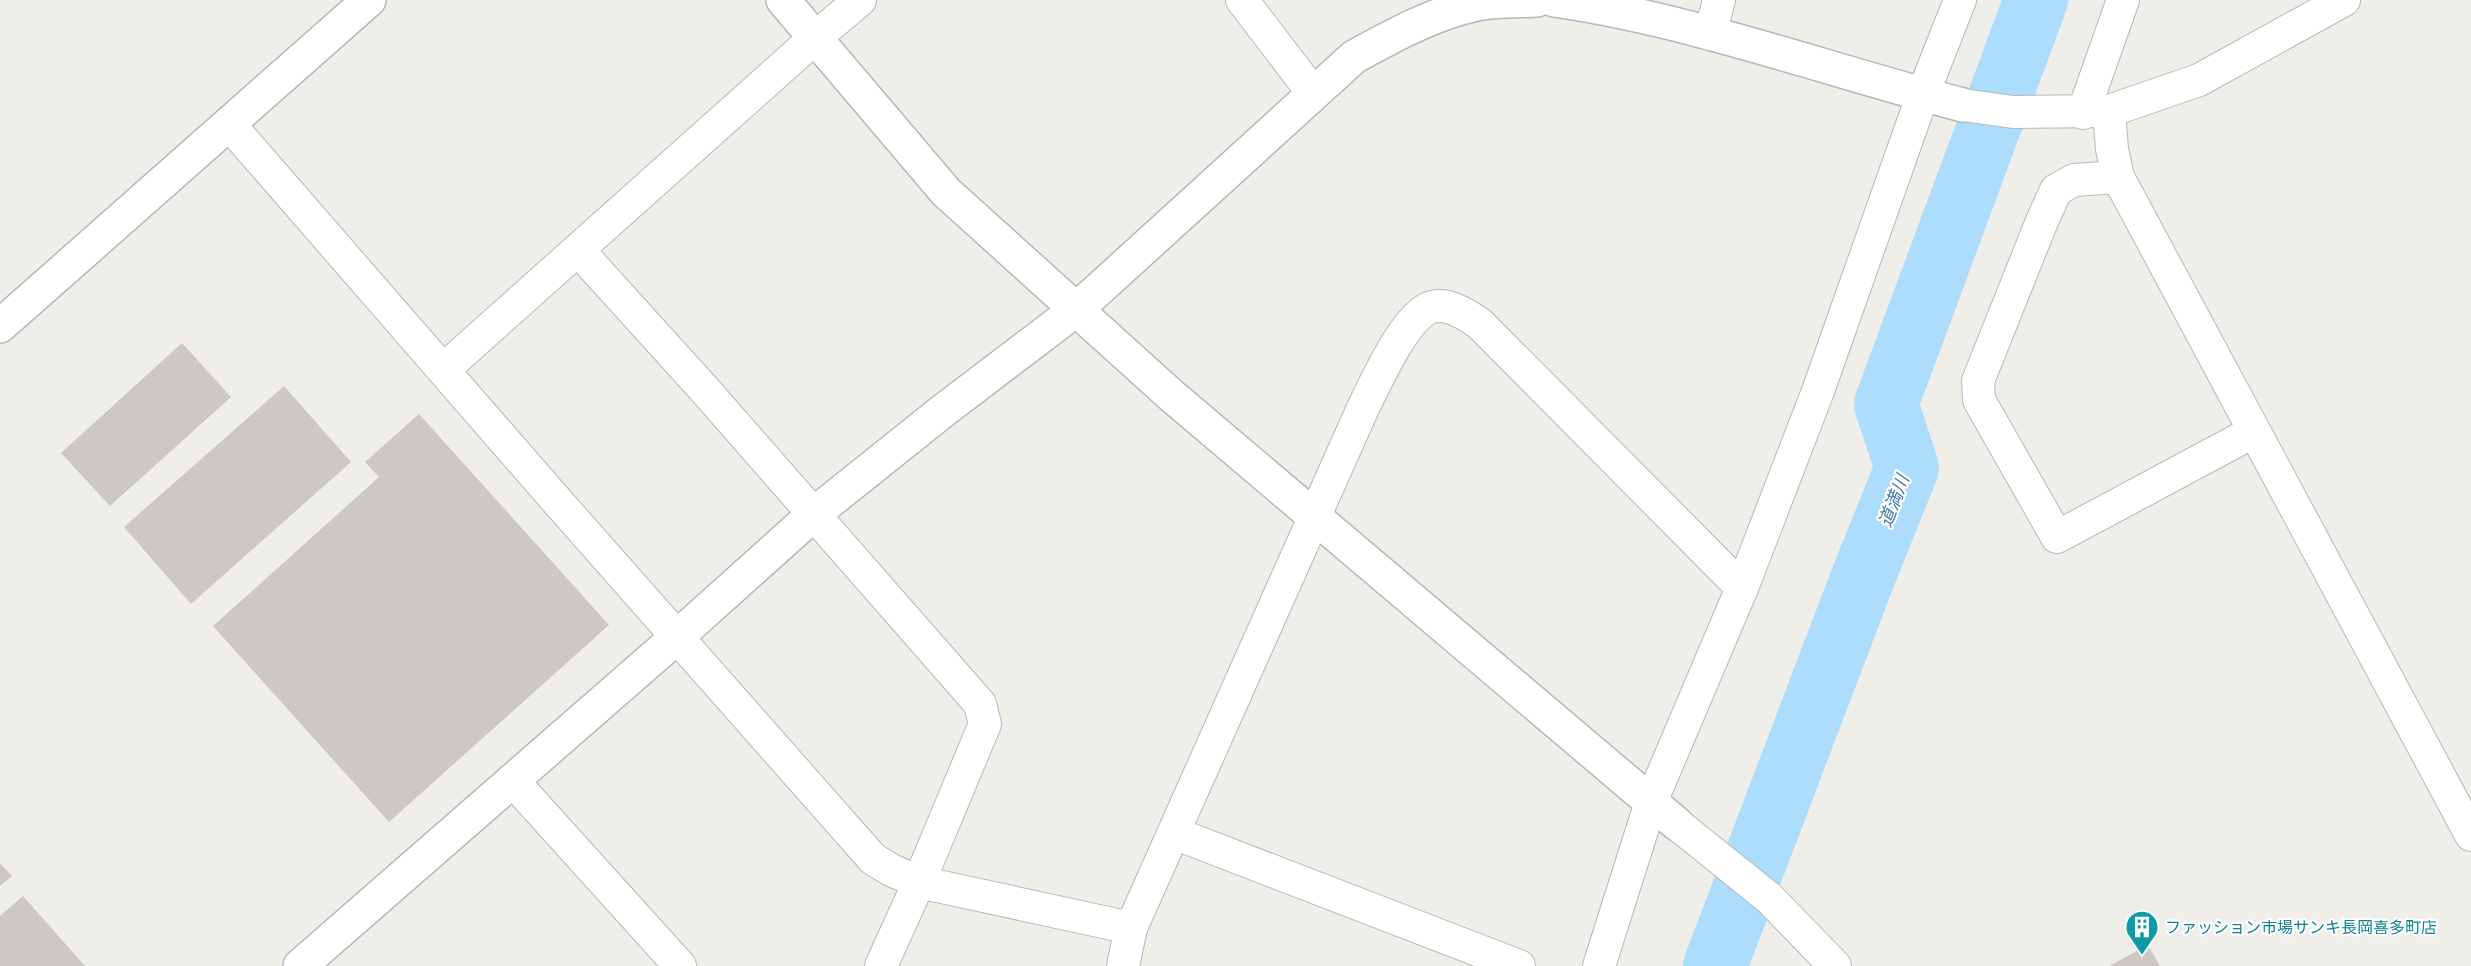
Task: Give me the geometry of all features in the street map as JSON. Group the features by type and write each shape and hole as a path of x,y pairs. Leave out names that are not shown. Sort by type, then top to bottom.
{"street":[{"path":"0,326 369,0"},
{"path":"783,0 946,192 1172,396 1677,824 1768,898 1835,966"},
{"path":"443,370 860,0"},
{"path":"1242,0 1313,93"},
{"path":"300,966 677,637 814,514 944,410 1077,309 1354,57 1403,30 1440,14 1479,4 1537,0"},
{"path":"1554,0 1595,6 1710,34 1963,105 2013,112 2086,112 2199,80 2344,0"},
{"path":"1710,34 1719,0"},
{"path":"1599,966 1652,802 1742,588 1818,391 1923,94 1960,0"},
{"path":"2086,112 2123,0"},
{"path":"2086,112 2112,149 2118,177 2471,835"},
{"path":"229,124 873,859 891,870 920,882 1131,928"},
{"path":"2118,177 2074,180 2056,190 1978,381 1979,400 2057,537 2253,432"},
{"path":"579,250 980,704 985,724 920,882 881,966"},
{"path":"1123,966 1131,928 1384,365 1414,321 1428,309 1446,307 1464,313 1480,324 1742,588"},
{"path":"512,780 680,966"},
{"path":"1174,833 1519,966"}],"building":[{"path":"182,343 231,397 110,506 61,453"},
{"path":"284,386 351,462 191,604 124,527"},
{"path":"419,414 609,625 389,822 213,626 379,477 365,462"},
{"path":"0,863 12,876 0,886"},
{"path":"23,896 85,966 0,966 0,916"},
{"name":"ファッション市場サンキ長岡喜多町店","path":"2148,945 2160,966 2109,966"}],"waterway":[{"name":"道満川","path":"1715,966 1907,468 1886,404 2036,0"}],"place":[{"name":"ファッション市場サンキ長岡喜多町店","path":"2142,956"}]}
